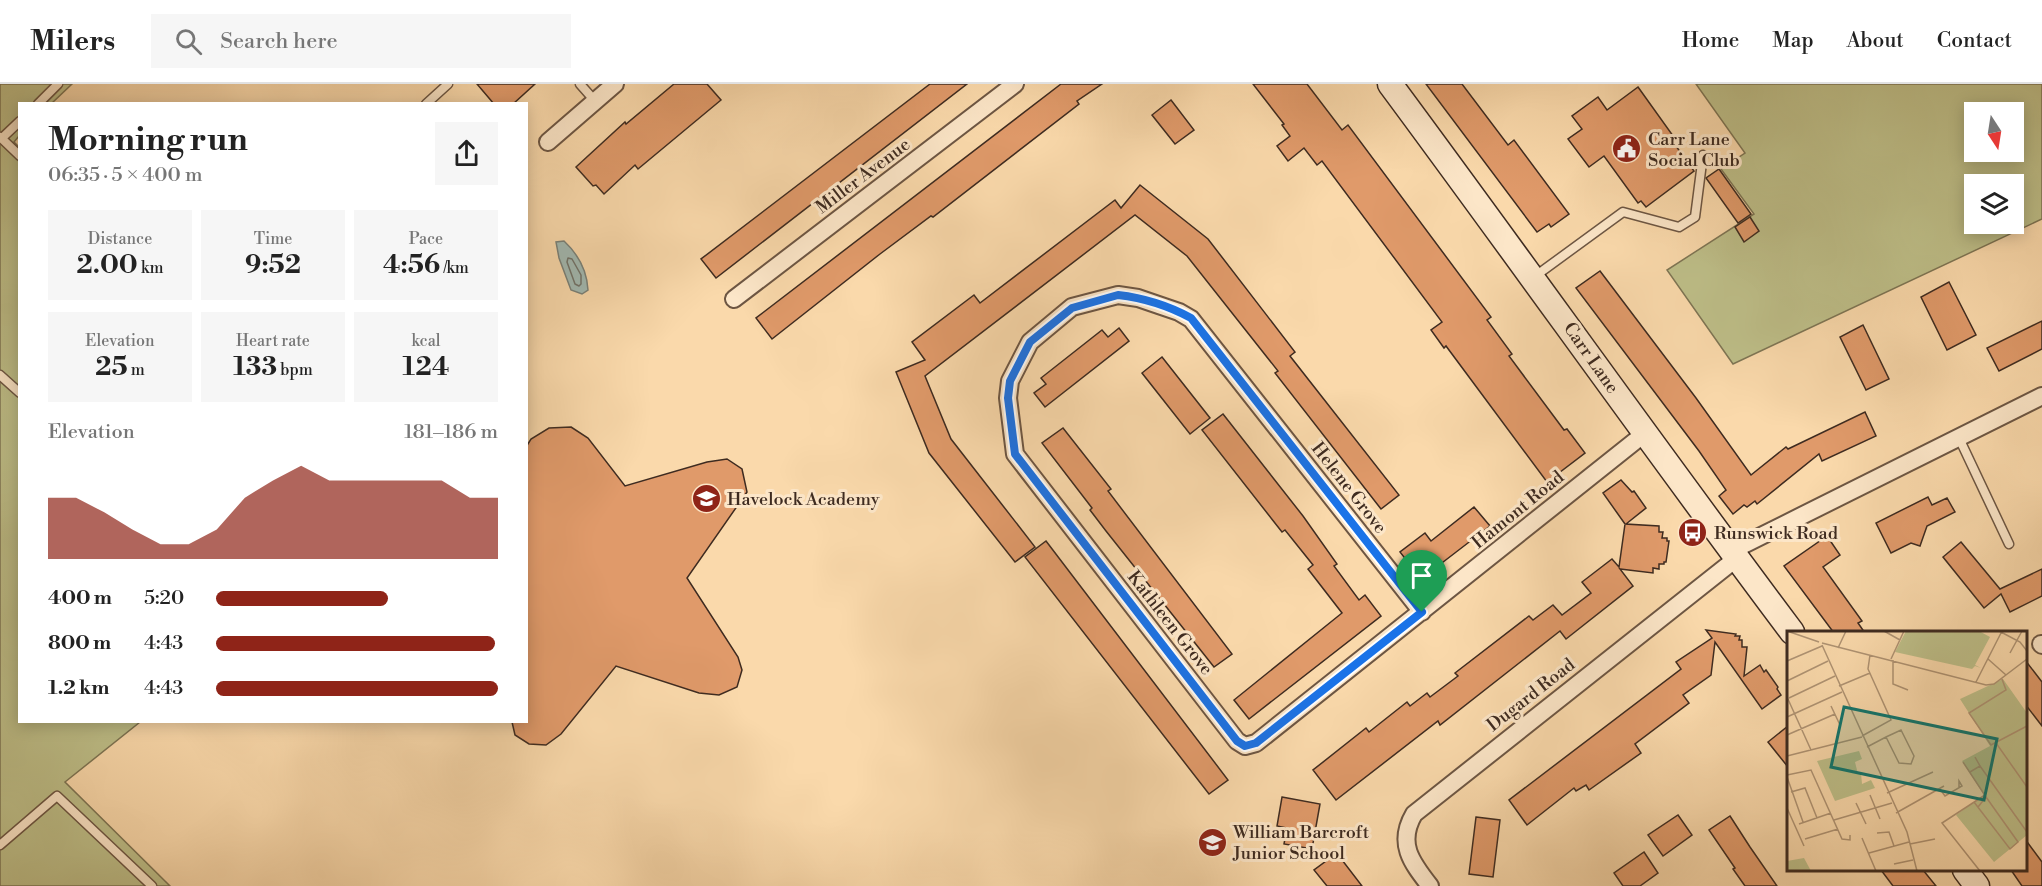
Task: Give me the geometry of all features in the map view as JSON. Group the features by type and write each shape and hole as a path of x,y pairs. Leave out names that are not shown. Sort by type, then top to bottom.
{"street":[{"path":"548,142 615,84"},
{"name":"Miller Avenue","path":"734,299 1015,84"},
{"name":"Carr Lane","path":"1390,84 1790,631"},
{"name":"Helene Grove","path":"1067,521 1015,454 1008,398 1010,381 1030,342 1072,308 1118,295 1138,298 1191,318 1422,612"},
{"path":"1734,555 2042,396"},
{"name":"Hamont Road","path":"1245,746 1256,743 1644,434"},
{"name":"Kathleen Grove","path":"1067,521 1237,741 1245,746"},
{"name":"Dugard Road","path":"1430,886 1418,871 1407,849 1406,827 1414,814 1734,555"},
{"path":"1966,871 1977,886"}],"lane":[{"path":"40,102 57,84"},
{"path":"428,102 448,84"},
{"path":"580,84 595,101"},
{"path":"18,123 1,137 18,154"},
{"path":"1533,277 1623,212 1679,227 1695,216 1703,155"},
{"path":"0,375 18,391"},
{"path":"1959,438 2009,544"},
{"path":"1,842 57,796 152,886"}],"green space":[{"path":"0,84 72,84 53,102 18,102 18,137 14,142 18,146 18,723 139,723 65,782 170,886 0,886"},
{"path":"1696,84 2042,84 2042,219 2024,227 2024,174 1964,174 1964,234 2010,234 1733,364 1667,270 1754,214 1721,169 1745,153"}],"water":[{"path":"564,241 578,257 584,269 588,290 582,294 571,290 559,258 556,242"}],"building":[{"path":"477,84 535,84 515,102 492,102"},
{"path":"674,84 707,84 721,100 638,169 635,165 604,194 596,185 593,186 576,167 625,122 626,124"},
{"path":"930,84 967,84 716,278 701,259"},
{"path":"1061,84 1102,84 1077,101 1079,104 933,217 931,216 880,254 772,339 756,318"},
{"path":"1253,84 1307,84 1342,130 1348,125 1491,317 1487,320 1512,354 1509,356 1564,430 1567,429 1585,453 1547,482 1446,346 1444,348 1431,330 1442,322 1322,161 1317,165 1304,148 1288,161 1277,146 1290,136 1282,125 1284,124"},
{"path":"1426,84 1462,84 1508,145 1514,140 1569,214 1551,227 1549,224 1537,232"},
{"name":"Carr Lane Social Club","path":"1638,87 1676,140 1673,142 1694,171 1646,207 1641,201 1638,203 1604,156 1589,167 1568,139 1582,129 1572,116 1598,97 1607,110"},
{"path":"1171,100 1194,130 1175,144 1152,115"},
{"path":"1719,169 1751,214 1738,223 1706,178"},
{"path":"1140,185 1208,239 1295,352 1290,356 1399,495 1381,509 1275,373 1278,371 1187,256 1135,215 925,376 951,439 1035,547 1015,562 929,453 896,372 925,360 912,342 974,295 980,303 1115,200 1121,208"},
{"path":"1750,217 1759,231 1744,242 1735,227"},
{"path":"1600,271 1751,475 1786,447 1788,449 1865,412 1876,436 1822,461 1819,454 1757,504 1755,501 1747,507 1744,505 1733,514 1719,496 1726,490 1699,451 1576,288"},
{"path":"1949,282 1976,335 1947,350 1921,297"},
{"path":"2042,321 2042,349 1999,371 1987,348"},
{"path":"1863,325 1889,379 1866,390 1840,337"},
{"path":"1119,328 1129,341 1045,407 1034,393 1046,384 1041,378 1102,330 1108,337"},
{"path":"1162,357 1210,418 1190,434 1142,373"},
{"path":"1223,414 1303,516 1337,564 1334,566 1359,600 1365,595 1381,616 1249,719 1234,700 1342,613 1308,569 1313,565 1285,530 1282,532 1202,430"},
{"name":"Havelock Academy","path":"571,427 588,438 625,486 707,462 727,459 742,469 747,492 687,578 738,657 742,670 737,687 719,695 699,693 616,666 561,734 546,745 529,744 515,735 512,723 528,723 528,444 531,439 549,428"},
{"path":"1063,428 1111,489 1108,491 1232,654 1214,667 1106,531 1090,510 1092,508 1042,443"},
{"path":"1621,480 1632,492 1634,491 1646,508 1626,524 1659,526 1659,532 1663,532 1662,538 1667,538 1669,541 1666,562 1659,564 1659,569 1653,568 1653,573 1620,569 1633,586 1566,639 1560,631 1440,725 1438,721 1336,800 1313,770 1366,728 1369,732 1407,702 1410,706 1427,693 1430,697 1458,676 1455,673 1529,616 1533,620 1553,605 1562,615 1591,593 1582,582 1612,559 1619,567 1625,524 1603,493"},
{"path":"1928,497 1932,505 1947,498 1955,512 1927,526 1920,546 1911,543 1891,553 1876,523"},
{"path":"1474,507 1490,526 1421,579 1400,552 1425,533 1431,541"},
{"path":"1827,536 1840,555 1823,567 1862,621 1858,623 1864,631 1833,631 1784,566"},
{"path":"1046,541 1228,780 1209,794 1025,557"},
{"path":"1961,542 2000,589 2042,569 2042,596 2010,612 2001,594 1984,608 1943,557"},
{"path":"1706,630 1740,636 1742,647 1747,647 1744,676 1760,665 1778,687 1781,695 1762,709 1715,642 1711,675 1683,695 1689,703 1635,744 1641,753 1589,790 1586,785 1576,791 1574,788 1527,825 1509,800 1681,669 1676,662 1712,638"},
{"path":"2027,663 2042,682 2042,726 2027,707"},
{"path":"1787,727 1787,766 1768,742"},
{"path":"1282,797 1320,804 1312,849 1284,844 1287,828 1277,826"},
{"path":"1678,815 1692,835 1663,856 1648,835"},
{"path":"1730,816 1777,886 1745,886 1733,869 1735,868 1709,830"},
{"path":"1476,817 1500,820 1493,877 1469,874"},
{"path":"2027,842 2042,862 2042,886 2022,886 2012,871 2027,871"},
{"path":"1644,852 1658,873 1640,886 1623,886 1614,873"},
{"path":"1333,856 1339,856 1362,886 1327,886 1314,870"},
{"path":"1882,871 1924,871 1936,886 1893,886"}],"place":[{"name":"Carr Lane Social Club","path":"1627,149"},
{"name":"Havelock Academy","path":"706,499"},
{"name":"Runswick Road","path":"1693,533"},
{"name":"William Barcroft Junior School","path":"1212,842"}],"route":[{"path":"1118,295 1138,298 1191,318 1422,612 1256,743 1245,746 1237,741 1015,454 1008,398 1010,381 1030,342 1072,308 1118,295"}]}
